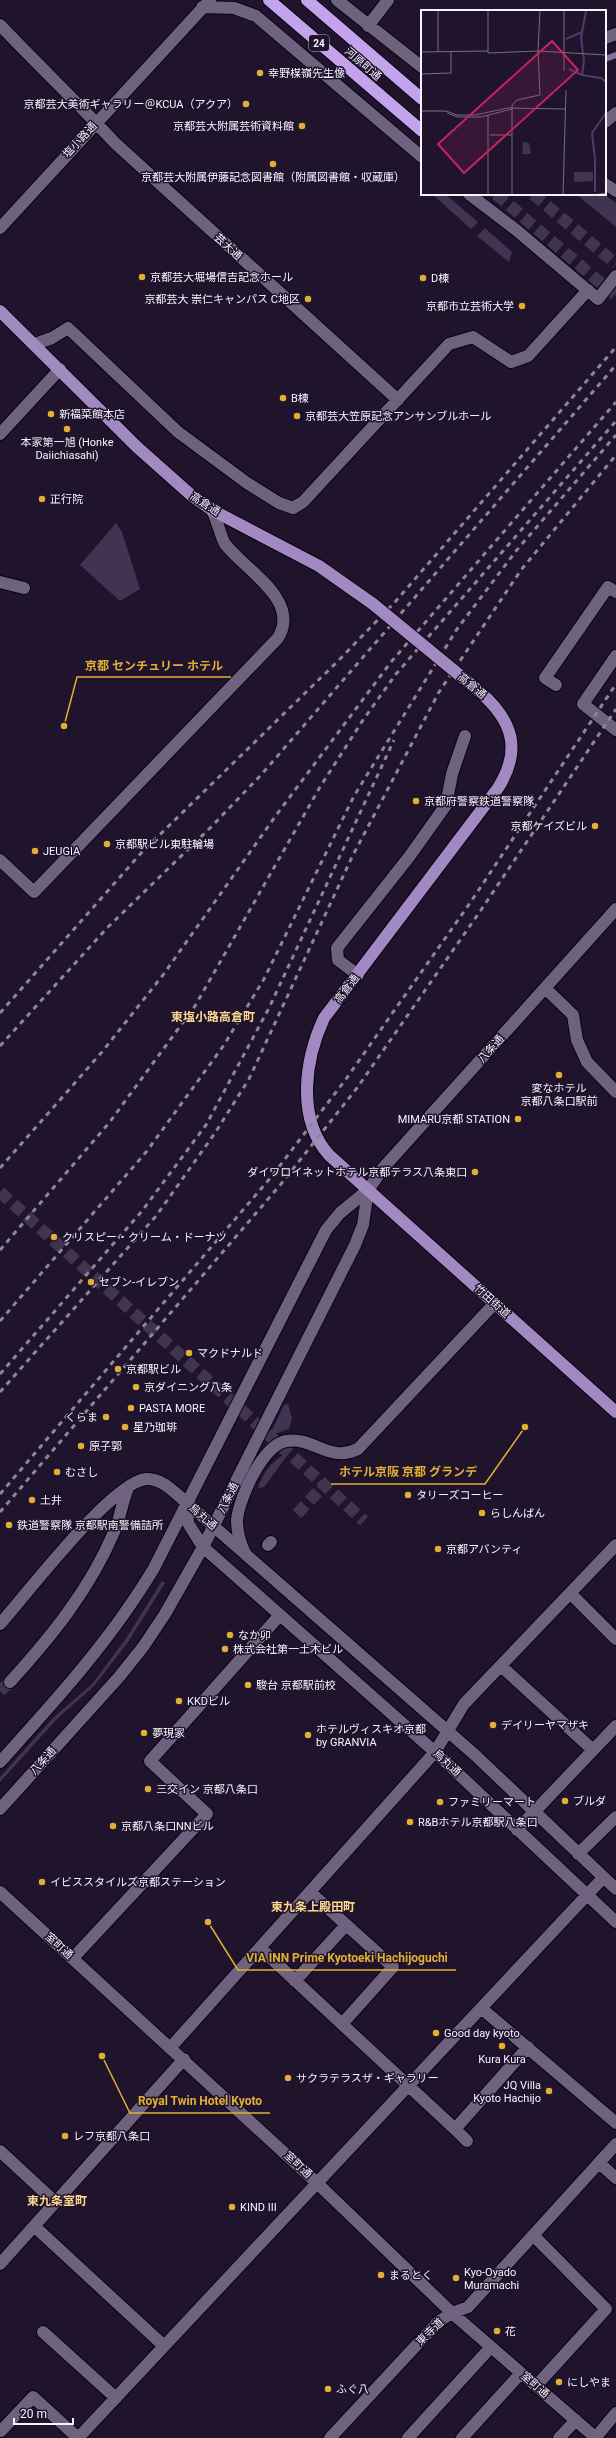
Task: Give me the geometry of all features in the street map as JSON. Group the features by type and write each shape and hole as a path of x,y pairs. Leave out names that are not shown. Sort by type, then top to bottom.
{"highway":[{"name":"河原町通","path":"269,0 421,130"},
{"name":"河原町通","path":"307,0 421,98"}],"main road":[{"name":"高倉通","path":"0,311 169,477 212,510 319,566 373,604 480,692 500,711 510,734 511,756 504,778 358,975 324,1018 314,1040 308,1064 308,1094 314,1134 321,1146 368,1190"},
{"name":"竹田街道","path":"368,1190 616,1412"}],"street":[{"path":"337,0 368,26 421,66"},
{"path":"368,26 388,0"},
{"path":"206,4 234,8 256,16 421,156"},
{"name":"塩小路通","path":"0,228 206,4"},
{"name":"芸大通","path":"0,25 120,149 398,400"},
{"path":"606,38 616,34"},
{"path":"606,121 616,114"},
{"path":"606,185 616,192"},
{"path":"470,195 515,229 598,299 616,276"},
{"path":"35,344 52,338 68,328 178,432 247,483 279,503 293,508 303,502 449,344 473,337 511,362 528,356 588,290"},
{"path":"0,434 60,369"},
{"path":"0,860 34,892 280,634 284,618 281,603 225,544 212,510"},
{"path":"0,582 24,588"},
{"path":"556,686 545,678 608,587 616,592"},
{"path":"616,656 583,704 616,730"},
{"path":"358,975 338,960 337,948 409,857 446,805 452,774 465,736"},
{"name":"八条通","path":"0,1762 62,1693 115,1628 154,1568 326,1230 340,1213 368,1190 384,1167 616,909"},
{"path":"545,988 573,1015 577,1040 587,1062 616,1092"},
{"name":"八条通","path":"0,1809 143,1647 184,1584 356,1245 363,1225 368,1190"},
{"path":"245,1554 238,1533 238,1511 244,1494 268,1453 279,1444 295,1440 337,1454 358,1449 495,1303"},
{"path":"0,1624 92,1517 107,1502 129,1486 144,1479 158,1481 187,1503"},
{"path":"10,1682 35,1654 79,1596 115,1531 124,1496 129,1486"},
{"name":"烏丸通","path":"187,1503 448,1731 616,1889"},
{"name":"烏丸通","path":"187,1503 186,1514 188,1523 203,1547 279,1616 435,1752 586,1896 616,1922"},
{"path":"171,2047 435,1752 464,1704 571,1594 616,1545"},
{"path":"571,1594 616,1639"},
{"path":"73,1958 207,1814 150,1761 279,1616"},
{"path":"501,1666 593,1750"},
{"path":"517,1830 616,1726"},
{"path":"578,1854 616,1817"},
{"path":"4,2433 33,2397 78,2438 603,1878"},
{"name":"室町通","path":"0,1892 184,2059 317,2183 452,2313 596,2438"},
{"path":"310,1892 393,1968 342,2024"},
{"path":"295,1981 346,1925"},
{"path":"260,1948 467,2141"},
{"path":"481,2008 616,2123"},
{"path":"455,2129 528,2048"},
{"path":"0,2264 184,2059"},
{"name":"東寺道","path":"330,2438 438,2322 452,2313 468,2307 616,2144"},
{"path":"0,2151 55,2202"},
{"path":"599,2163 616,2178"},
{"path":"34,2226 164,2346"},
{"path":"533,2236 606,2309 536,2386"},
{"path":"43,2332 116,2398"},
{"path":"408,2438 491,2347"},
{"path":"462,2438 521,2373"},
{"path":"596,2438 616,2413"},
{"path":"560,2438 576,2420"}],"shaded area":[{"path":"433,195 446,195 478,222 471,229"},
{"path":"577,195 604,195 616,203 616,227"},
{"path":"485,228 512,252 509,262 477,236"},
{"path":"116,523 122,532 140,589 120,601 80,565"},
{"path":"288,1404 292,1418 289,1429 269,1436 284,1405"},
{"path":"286,1454 284,1460 264,1487 258,1488 268,1468 276,1460"},
{"path":"162,1581 165,1583 128,1642 94,1686 56,1720 0,1782 0,1777 53,1718 92,1684 125,1640"}],"waterway":[{"path":"606,59 616,55"}],"tunnel":[{"path":"497,195 616,296"},
{"path":"534,195 616,264"},
{"path":"0,1192 364,1521"},
{"path":"297,1514 325,1484"},
{"path":"0,1691 10,1682"}],"railway":[{"path":"0,1013 143,851 338,661 395,602 616,347"},
{"path":"0,1046 107,928 210,828 261,775 616,365"},
{"path":"0,1168 102,1052 163,975 277,814 391,662 616,402"},
{"path":"0,1250 109,1123 195,1006 320,787 363,720 396,674 616,421"},
{"path":"0,1321 147,1151 224,1045 264,979 354,796 457,629 516,551 616,435"},
{"path":"0,1392 156,1216 215,1133 249,1079 352,857 439,692 521,570 616,455"},
{"path":"0,1494 272,1176 346,1079 470,903 616,684"},
{"path":"0,1512 281,1184 357,1088 481,910 616,709"},
{"path":"0,1374 142,1211 206,1125 269,1008 394,740"}],"place":[{"name":"幸野楳嶺先生像","path":"260,73"},
{"name":"京都芸大美術ギャラリー＠KCUA（アクア）","path":"246,104"},
{"name":"京都芸大附属芸術資料館","path":"302,126"},
{"name":"京都芸大附属伊藤記念図書館（附属図書館・収蔵庫）","path":"273,164"},
{"name":"京都芸大堀場信吉記念ホール","path":"142,277"},
{"name":"D棟","path":"423,278"},
{"name":"京都芸大 崇仁キャンパス C地区","path":"308,299"},
{"name":"京都市立芸術大学","path":"522,306"},
{"name":"B棟","path":"283,398"},
{"name":"新福菜館本店","path":"51,414"},
{"name":"京都芸大笠原記念アンサンブルホール","path":"297,416"},
{"name":"本家第一旭 (Honke Daiichiasahi)","path":"67,429"},
{"name":"正行院","path":"42,499"},
{"name":"京都 センチュリー ホテル","path":"64,726"},
{"name":"京都府警察鉄道警察隊","path":"416,801"},
{"name":"京都ケイズビル","path":"595,826"},
{"name":"京都駅ビル東駐輪場","path":"107,844"},
{"name":"JEUGIA","path":"35,851"},
{"name":"変なホテル 京都八条口駅前","path":"559,1075"},
{"name":"MIMARU京都 STATION","path":"518,1119"},
{"name":"ダイワロイネットホテル京都テラス八条東口","path":"475,1172"},
{"name":"クリスピー・クリーム・ドーナツ","path":"54,1237"},
{"name":"セブン-イレブン","path":"91,1282"},
{"name":"マクドナルド","path":"189,1353"},
{"name":"京都駅ビル","path":"118,1369"},
{"name":"京ダイニング八条","path":"136,1387"},
{"name":"PASTA MORE","path":"131,1408"},
{"name":"くらま","path":"106,1417"},
{"name":"星乃珈琲","path":"125,1427"},
{"name":"ホテル京阪 京都 グランデ","path":"525,1427"},
{"name":"原子郭","path":"81,1446"},
{"name":"むさし","path":"57,1472"},
{"name":"タリーズコーヒー","path":"408,1495"},
{"name":"土井","path":"32,1500"},
{"name":"らしんばん","path":"482,1513"},
{"name":"鉄道警察隊 京都駅南警備詰所","path":"9,1525"},
{"name":"京都アバンティ","path":"438,1549"},
{"name":"なか卯","path":"230,1635"},
{"name":"株式会社第一土木ビル","path":"225,1649"},
{"name":"駿台 京都駅前校","path":"248,1685"},
{"name":"KKDビル","path":"179,1701"},
{"name":"デイリーヤマザキ","path":"493,1725"},
{"name":"夢現家","path":"144,1733"},
{"name":"ホテルヴィスキオ京都 by GRANVIA","path":"308,1735"},
{"name":"三交イン 京都八条口","path":"148,1789"},
{"name":"ブルダ","path":"565,1801"},
{"name":"ファミリーマート","path":"440,1802"},
{"name":"R&Bホテル京都駅八条口","path":"410,1822"},
{"name":"京都八条口NNビル","path":"113,1826"},
{"name":"イビススタイルズ京都ステーション","path":"42,1882"},
{"name":"VIA INN Prime Kyotoeki Hachijoguchi","path":"208,1922"},
{"name":"Good day kyoto","path":"436,2033"},
{"name":"Kura Kura","path":"502,2046"},
{"name":"Royal Twin Hotel Kyoto","path":"102,2056"},
{"name":"サクラテラスザ・ギャラリー","path":"288,2078"},
{"name":"JQ Villa Kyoto Hachijo","path":"549,2091"},
{"name":"レフ京都八条口","path":"65,2136"},
{"name":"KIND III","path":"232,2207"},
{"name":"まるとく","path":"381,2275"},
{"name":"Kyo-Oyado Muramachi","path":"456,2278"},
{"name":"花","path":"497,2331"},
{"name":"にしやま","path":"559,2382"},
{"name":"ふぐ八","path":"328,2389"}],"district":[{"name":"東塩小路高倉町","path":"213,1017"},
{"name":"東九条上殿田町","path":"313,1907"},
{"name":"東九条室町","path":"57,2201"}]}
